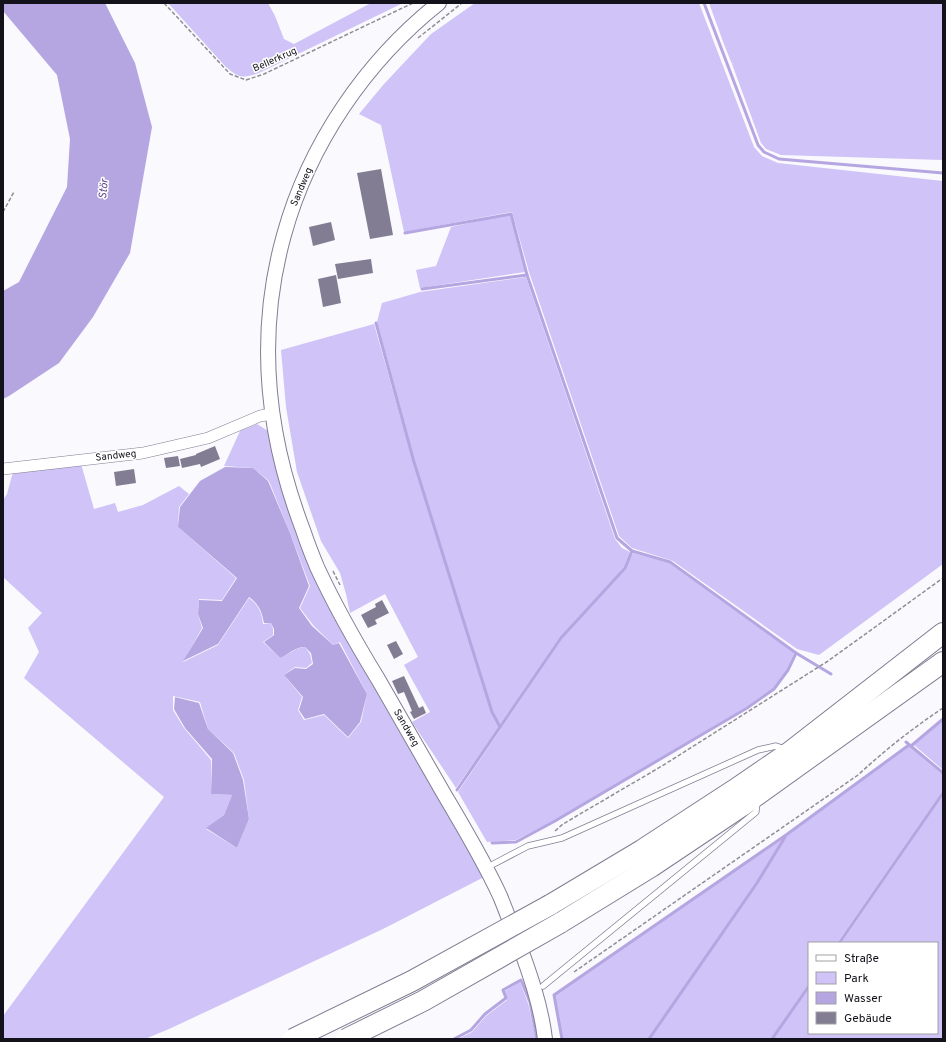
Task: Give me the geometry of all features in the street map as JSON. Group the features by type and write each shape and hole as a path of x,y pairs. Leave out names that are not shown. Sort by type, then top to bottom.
{"highway":[{"path":"293,1039 412,981 550,905 648,846 791,751 943,633"},
{"path":"346,1039 424,1001 560,923 651,867 758,795 943,662"}],"street":[{"name":"Sandweg","path":"439,3 426,13 395,43 359,85 326,135 304,177 288,220 278,254 271,298 267,361 271,414 282,468 294,506 317,566 349,630 466,830 500,897 527,964 534,988 545,1039"},
{"name":"Sandweg","path":"3,469 143,453 208,438 260,416 271,414"}],"lane":[{"path":"486,868 528,846 562,838 758,750 776,746 791,751"},
{"path":"543,986 756,812 758,795"}],"path":[{"name":"Bellerkrug","path":"164,3 230,74 246,80 264,74 412,3"},
{"path":"414,41 462,3"},
{"path":"3,212 14,192"},
{"path":"332,570 340,585"},
{"path":"542,842 563,824 662,766 828,661 943,578"},
{"path":"570,974 858,775 904,735 943,708"}],"green space":[{"path":"168,3 268,3 284,39 294,44 371,3 403,3 259,73 245,77 237,75 225,66"},
{"path":"475,3 699,3 754,147 762,156 778,163 943,181 943,564 819,655 797,649 673,561 632,548 619,536 529,272 512,212 404,232 381,125 359,114 384,84 431,34"},
{"path":"709,3 943,3 943,160 781,155 766,149 761,143"},
{"path":"510,214 525,272 420,288 416,270 436,266 451,227"},
{"path":"526,277 615,539 622,548 630,552 624,567 560,638 500,725 493,712 415,462 377,322 382,303 420,292"},
{"path":"374,324 413,462 492,713 499,727 456,788 412,722 430,712 404,665 418,657 385,594 350,613 340,573 321,541 297,472 286,407 281,350"},
{"path":"257,424 268,431 282,491 308,564 344,635 484,877 383,929 145,1039 3,1039 3,1016 164,797 24,678 39,652 28,628 42,613 3,577 3,500 7,494 13,472 81,464 94,509 115,503 118,512 143,505 179,486 189,494 179,507 178,527 236,578 222,600 199,599 198,614 202,628 183,662 218,645 249,598 259,609 263,624 271,623 273,635 263,642 280,658 295,650 305,647 310,654 312,663 306,668 295,667 284,675 302,697 298,710 304,720 324,715 348,738 361,722 367,694 340,642 333,645 313,625 300,608 310,586 269,481 253,468 224,466 240,431","holes":["173,696 200,702 208,729 234,753 244,780 249,819 237,848 206,829 224,815 232,795 211,794 211,760 184,728 173,710"]},
{"path":"633,553 669,563 794,653 787,669 773,688 746,707 555,820 516,840 487,842 458,792 561,640 625,568"},
{"path":"943,720 943,770 914,745"},
{"path":"909,746 943,775 943,791 838,942 808,942 808,985 771,1039 650,1039 758,883 786,836"},
{"path":"943,795 943,1039 773,1039 808,989 808,1034 938,1034 938,942 841,942"},
{"path":"783,838 757,882 648,1039 563,1039 554,996"},
{"path":"520,982 528,1003 536,1039 458,1039 472,1032 486,1016 507,1000 505,991"}],"water":[{"name":"Stör","path":"3,3 105,3 135,63 152,127 130,253 93,317 59,363 3,399 3,291 19,282 67,187 70,139 57,75 3,11"},
{"path":"225,467 253,468 268,481 290,533 309,586 299,608 312,626 333,645 339,643 367,694 360,722 348,737 324,714 305,719 299,710 303,697 284,675 295,668 306,669 313,664 311,653 305,647 301,647 280,658 264,642 274,635 274,629 271,623 264,623 260,608 249,597 218,644 183,661 203,628 198,614 199,600 222,601 237,578 178,527 180,507 200,481"},
{"path":"175,697 199,703 208,729 233,753 243,780 249,819 237,848 206,828 224,815 232,795 211,794 212,759 185,728 174,709"}],"building":[{"path":"381,169 393,235 370,239 357,173"},
{"path":"331,222 335,240 313,246 309,227"},
{"path":"371,259 373,273 338,279 335,264"},
{"path":"336,275 341,303 323,307 318,279"},
{"path":"215,446 220,459 201,467 200,464 182,468 180,459 196,455"},
{"path":"178,456 180,466 166,468 164,458"},
{"path":"134,469 136,483 116,486 114,472"},
{"path":"382,600 389,613 375,620 377,624 368,628 361,615 376,607 375,604"},
{"path":"396,641 403,654 394,659 387,645"},
{"path":"404,676 419,708 423,706 426,713 414,719 410,712 412,711 404,692 398,694 392,681"}],"waterway":[{"path":"704,3 758,145 764,152 779,159 943,173"},
{"path":"405,233 511,214 527,275"},
{"path":"422,289 527,275 617,538 632,551 670,562 796,653 831,674"},
{"path":"376,323 414,462 492,712 500,727"},
{"path":"457,790 561,638 625,568 632,551"},
{"path":"492,843 516,842 555,821 747,708 774,689 788,670 796,653"},
{"path":"911,746 943,719"},
{"path":"906,742 943,773"},
{"path":"562,1039 554,995 786,835 909,745"},
{"path":"840,942 943,793"},
{"path":"649,1039 757,883 785,837"},
{"path":"454,1039 471,1030 485,1014 506,998 503,990 521,980 530,1002 537,1039"},
{"path":"772,1039 808,987"}]}
